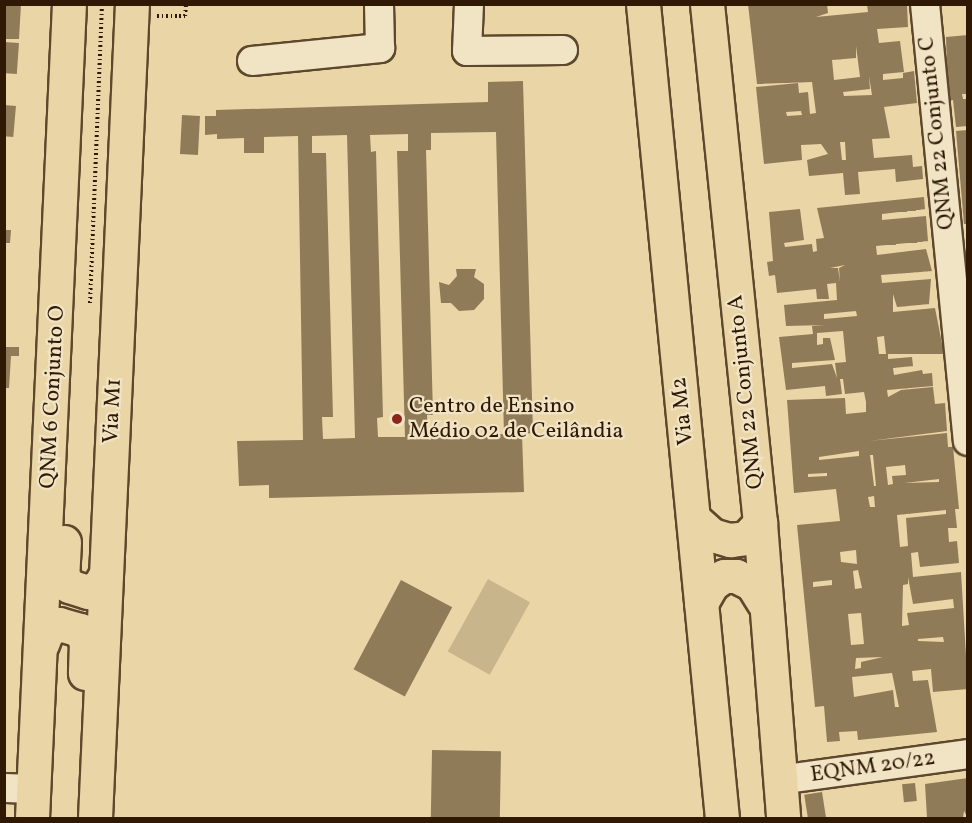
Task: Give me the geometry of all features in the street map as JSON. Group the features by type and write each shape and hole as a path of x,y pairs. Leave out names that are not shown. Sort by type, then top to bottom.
{"main road":[{"name":"QNM 6 Conjunto O","path":"23,798 42,644 56,359 69,4"},
{"name":"Via M1","path":"95,819 132,4"},
{"name":"Via M2","path":"643,4 722,819"},
{"name":"QNM 22 Conjunto A","path":"708,4 760,523 779,780"},
{"path":"56,359 70,414 62,575 74,590 88,592 99,586 106,574"},
{"path":"694,519 712,535 730,540 746,538 760,523"},
{"path":"701,603 712,584 724,576 736,576 752,584 765,603"},
{"path":"42,644 53,626 67,623 80,630 86,642 78,819"},
{"path":"779,780 783,819"}],"street":[{"path":"252,61 380,48 378,4"},
{"path":"469,4 468,51 563,50"},
{"name":"QNM 22 Conjunto C","path":"925,4 968,441"},
{"name":"EQNM 20/22","path":"779,780 968,753"}],"path":[{"path":"90,306 102,4"}],"shaded area":[{"path":"488,579 530,602 490,675 448,652"}],"building":[{"path":"21,4 19,39 4,39 4,7"},
{"path":"748,4 827,4 828,13 816,17 868,12 867,5 907,5 908,27 877,29 879,43 900,41 904,72 883,74 883,80 903,78 903,73 914,71 917,103 884,107 890,138 872,139 874,158 912,155 913,167 922,166 923,179 896,182 895,169 858,172 860,194 845,195 843,173 809,176 807,160 828,154 821,144 801,145 802,160 764,164 756,87 798,83 799,93 808,92 810,114 816,113 812,82 757,84","holes":["856,46 860,77 834,80 832,60 856,58","869,76 872,95 844,96 843,92 870,89","801,111 802,115 787,116 786,112","840,142 845,142 846,160 842,160"]},
{"path":"968,35 968,94 962,94 963,99 968,99 968,126 956,127 953,100 948,101 946,37"},
{"path":"4,42 19,43 17,74 4,73"},
{"path":"523,81 533,433 522,434 524,492 269,498 269,485 239,486 237,441 303,440 298,136 264,137 264,153 244,153 244,138 217,139 217,134 205,135 205,116 216,116 216,110 488,102 488,82","holes":["496,132 504,434 428,436 427,415 433,415 426,150 431,150 431,133","408,134 408,151 397,151 405,437 378,437 377,418 383,417 376,151 371,152 370,135","347,135 355,438 323,439 322,417 333,417 326,153 312,153 312,136"]},
{"path":"4,105 16,106 13,137 4,136"},
{"path":"182,115 200,116 198,155 180,154"},
{"path":"967,130 968,224 964,224 956,131"},
{"path":"924,197 925,209 882,214 882,220 926,216 928,241 876,246 877,255 926,249 932,271 881,275 882,283 931,279 929,304 897,307 893,294 893,312 935,308 944,354 888,354 888,359 912,357 913,366 893,368 894,375 922,370 923,374 932,373 933,386 887,390 888,397 901,390 933,387 935,404 945,403 947,431 869,441 947,433 948,447 953,447 959,509 955,509 957,528 948,528 949,542 957,541 959,563 920,567 918,552 911,553 913,577 961,572 968,689 933,692 931,669 912,671 913,681 928,680 937,732 858,740 857,731 839,732 840,741 827,742 824,706 815,707 797,525 840,521 836,489 794,493 787,400 845,398 846,414 866,412 864,392 845,394 843,379 840,379 842,394 826,396 825,386 786,390 779,337 813,334 812,326 825,325 786,326 784,305 837,300 836,283 827,284 829,299 817,299 816,289 777,293 775,275 769,276 767,262 773,261 769,212 800,209 804,240 784,243 785,247 812,244 813,252 817,251 816,239 824,238 817,208","holes":["856,311 857,316 824,319 824,314","843,331 846,362 835,363 837,378 832,364 792,368 792,363 835,360 830,338 823,338 823,344 817,345 817,333","884,336 886,354 879,354 877,337","859,451 859,456 819,460 819,457","870,455 873,455 876,486 874,486","905,465 906,475 892,476 893,484 888,485 886,467","827,473 827,476 808,477 808,474","939,479 939,482 904,483","874,496 875,507 870,507 868,497","946,510 946,514 906,518 908,546 900,547 897,515","856,550 857,564 841,562 840,552","858,570 862,588 855,589 853,571","908,577 913,604 953,599 954,608 907,613 909,625 902,626 903,585 908,584","832,580 832,585 813,587 813,582","861,613 864,644 851,645 848,614","943,637 944,642 918,641 918,639","883,657 861,662 861,668 855,669 856,658","892,673 899,707 895,707 893,690 854,697 852,677"]},
{"path":"4,230 11,230 10,243 4,243"},
{"path":"456,269 476,269 474,277 484,284 484,299 474,310 459,311 451,303 441,303 439,282 449,285 457,276"},
{"path":"4,347 19,347 19,356 11,356 9,388 4,388"},
{"path":"401,580 452,607 405,696 354,669"},
{"path":"432,750 501,751 500,818 431,818"},
{"path":"968,778 968,818 964,811 963,818 927,818 925,784"},
{"path":"915,783 917,801 904,802 902,784"},
{"path":"822,792 826,818 808,818 804,795"}],"place":[{"name":"Centro de Ensino Médio 02 de Ceilândia","path":"397,419"}]}
